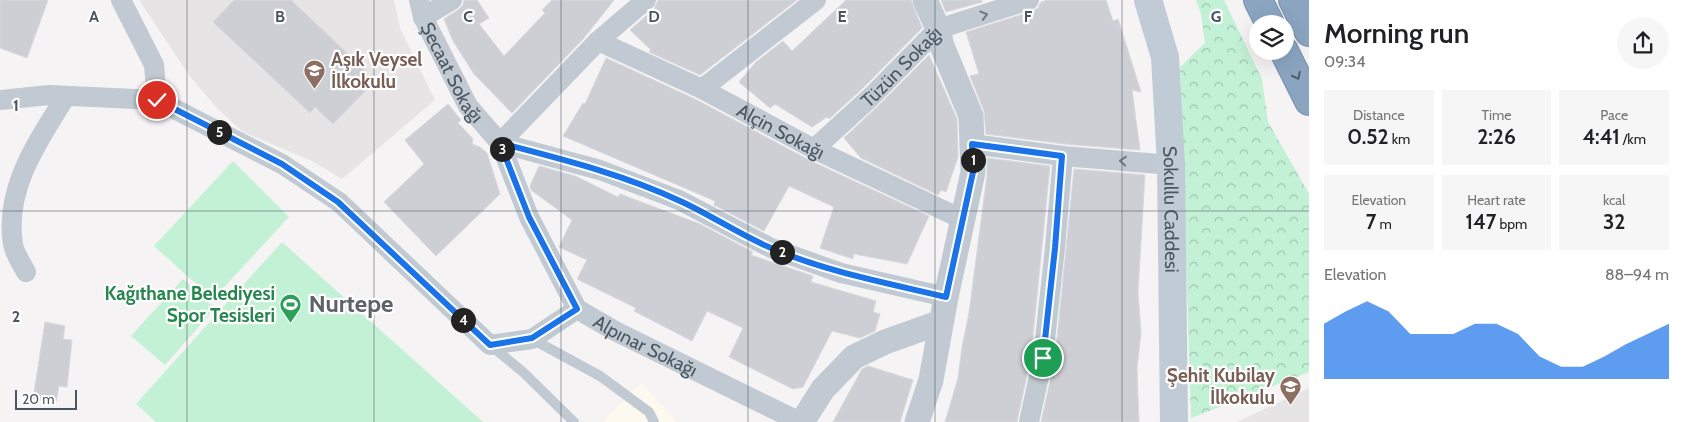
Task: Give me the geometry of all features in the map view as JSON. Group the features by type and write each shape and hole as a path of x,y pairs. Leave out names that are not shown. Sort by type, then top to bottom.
{"highway":[{"path":"1258,0 1266,15"},
{"path":"1292,0 1309,32"},
{"path":"1288,60 1309,101"}],"main road":[{"name":"Sokullu Caddesi","path":"1148,0 1165,57 1171,165 1174,422"}],"street":[{"path":"121,0 154,65 157,100"},
{"path":"421,8 452,0"},
{"path":"646,0 598,41 500,143 600,170 679,200 771,248 841,273 946,297"},
{"path":"702,89 816,0"},
{"path":"917,422 931,380 946,297 973,172 971,116 925,0"},
{"name":"Tüzün Sokağı","path":"814,149 872,96 938,29 1029,0"},
{"name":"Şecaat Sokağı","path":"421,8 468,106 500,143"},
{"name":"Alçin Sokağı","path":"598,41 702,89 814,149 964,220"},
{"path":"0,100 49,95 157,100 282,164 338,202 490,345 532,338 577,309"},
{"path":"26,272 13,246 12,204 31,153 66,96"},
{"name":"Alpınar Sokağı","path":"500,143 529,217 577,309 615,331 801,422"},
{"path":"972,144 1062,156 1171,165"},
{"path":"1029,422 1043,358 1055,248 1062,156"},
{"path":"801,422 823,389 854,357 885,342 941,322"}],"lane":[{"path":"532,338 600,376 649,412 654,422"},
{"path":"490,345 523,372 574,422"}],"shaded area":[{"name":"Aşık Veysel İlkokulu","path":"139,0 394,0 400,28 435,100 342,179 312,161 243,132 218,109 191,78"},
{"path":"642,383 677,422 603,422"},
{"name":"Şehit Kubilay İlkokulu","path":"1309,388 1309,422 1237,422"}],"green space":[{"path":"1196,0 1224,0 1249,52 1249,60 1253,60 1262,79 1268,122 1309,194 1309,372 1191,418 1180,67 1205,43 1201,14"},
{"path":"233,161 289,217 213,299 154,246"},
{"name":"Kağıthane Belediyesi Spor Tesisleri","path":"282,242 483,422 156,422 136,404"},
{"path":"183,279 215,308 165,365 131,336"}],"building":[{"path":"0,0 48,0 27,58 0,48"},
{"path":"234,0 291,0 366,71 365,73 374,82 333,124 315,107 310,113 213,22"},
{"path":"464,0 477,0 489,18 479,24 504,56 545,13 542,10 552,0 614,0 584,38 512,113 474,74 453,41 444,19 458,10 463,5"},
{"path":"658,0 797,0 700,75 649,52 651,50 630,30 654,9"},
{"path":"846,0 911,0 922,28 864,87 829,119 827,117 812,127 775,104 770,108 739,82 756,62 783,41 792,51"},
{"path":"941,0 981,0 982,2 946,12"},
{"path":"1048,0 1106,0 1113,21 1118,19 1141,92 1132,90 1140,150 1064,144 986,134 984,111 970,76 979,74 966,32 1033,11 1038,8 1041,2"},
{"path":"929,55 957,119 958,157 946,192 941,190 938,195 861,158 844,138"},
{"path":"606,58 697,100 809,160 929,216 907,264 854,254 853,259 820,248 834,207 789,186 764,231 714,205 715,201 563,136 583,103 585,104"},
{"path":"448,104 461,120 458,123 473,139 472,144 480,147 487,153 500,194 436,256 384,202 424,164 405,140"},
{"path":"987,158 1050,166 1031,356 1017,422 945,422 958,378 969,313 987,175"},
{"path":"539,166 575,176 618,197 620,194 700,224 753,252 751,255 813,276 811,282 876,301 873,312 880,314 875,331 860,338 832,331 803,387 793,389 729,357 743,328 707,311 692,341 634,311 636,308 577,279 587,260 559,247 572,220 531,190 530,186"},
{"path":"1074,169 1145,175 1138,292 1141,333 1137,368 1139,422 1041,422 1055,359"},
{"path":"45,322 65,326 63,339 72,340 67,387 59,386 56,402 33,399"},
{"path":"868,366 913,380 900,422 833,422 862,369"}],"place":[{"name":"Aşık Veysel İlkokulu","path":"315,89"},
{"name":"Kağıthane Belediyesi Spor Tesisleri","path":"291,323"},
{"name":"Şehit Kubilay İlkokulu","path":"1291,405"}],"district":[{"name":"Nurtepe","path":"351,303"}],"route":[{"path":"157,100 282,164 338,202 490,345 532,338 577,309 529,217 500,143 600,170 640,185 679,200 771,248 841,273 946,297 973,172 972,144 1062,156 1055,248 1043,358"}]}
